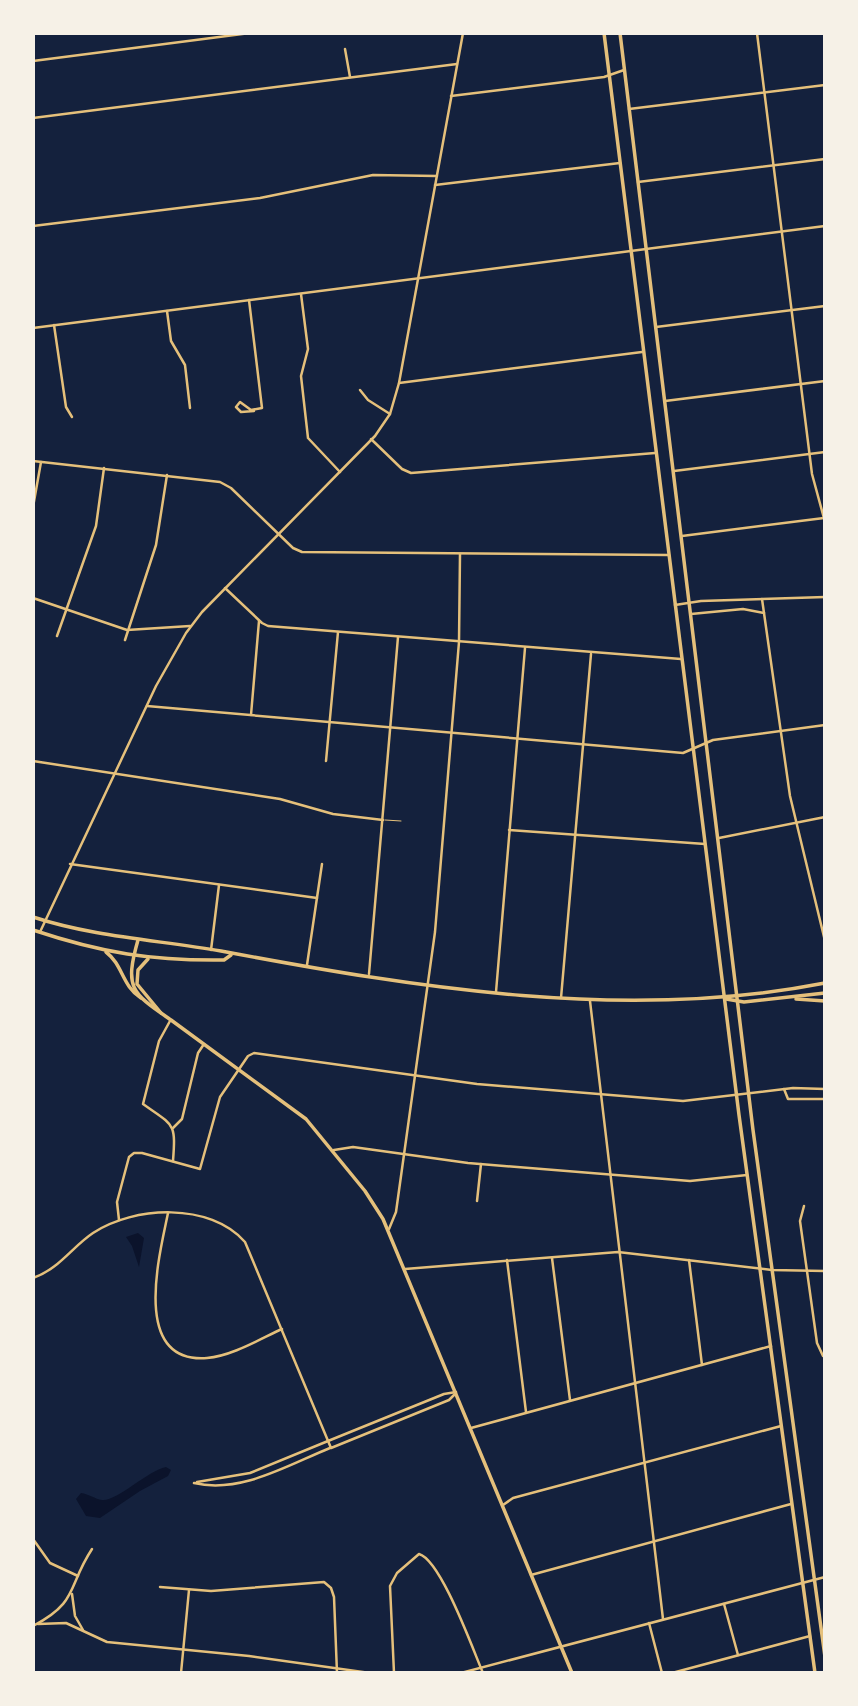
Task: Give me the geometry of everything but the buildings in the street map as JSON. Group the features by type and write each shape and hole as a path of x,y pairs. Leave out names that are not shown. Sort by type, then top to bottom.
{"main road":[{"path":"604,33 747,1175 815,1673"},
{"path":"620,33 748,1093 825,1657"},
{"path":"33,917 138,940 231,955 496,992 561,998 661,1002 725,999 825,983"},
{"path":"33,930 148,959 224,960 231,955"},
{"path":"138,940 130,977 132,987 141,998"},
{"path":"104,950 120,965 126,985 155,1012 161,1013"},
{"path":"148,959 138,970 137,984 161,1013 306,1119 365,1191 389,1229 572,1673"},
{"path":"725,999 737,1002 825,993"},
{"path":"784,999 825,1002"}],"street":[{"path":"33,61 250,33"},
{"path":"40,932 147,706 190,626 372,439 390,414 399,383 463,33"},
{"path":"682,536 824,520 810,454 757,33"},
{"path":"345,49 350,78"},
{"path":"33,118 457,64"},
{"path":"451,96 624,70"},
{"path":"629,109 825,85"},
{"path":"638,182 825,159"},
{"path":"435,185 620,163"},
{"path":"33,226 260,198 373,175 437,176"},
{"path":"33,328 825,226"},
{"path":"300,293 308,349 301,379 308,438 340,472"},
{"path":"248,300 262,408 254,411 241,412 236,407 240,402 254,411"},
{"path":"656,327 825,306"},
{"path":"167,311 171,341 185,365 190,408"},
{"path":"54,325 66,407 72,417"},
{"path":"399,383 644,352"},
{"path":"665,401 825,381"},
{"path":"360,390 373,405 390,414"},
{"path":"372,439 402,469 411,473 656,453"},
{"path":"674,471 825,452"},
{"path":"33,461 225,484 293,548 308,553 668,555"},
{"path":"33,507 41,461"},
{"path":"57,636 96,526 104,468"},
{"path":"125,640 156,545 167,475"},
{"path":"389,1229 396,1212 429,983 459,642 460,554"},
{"path":"225,588 259,621 268,626 681,659"},
{"path":"674,605 825,597"},
{"path":"33,598 127,630 190,626"},
{"path":"762,599 796,823 825,941"},
{"path":"691,614 743,609 764,613"},
{"path":"251,715 259,621"},
{"path":"327,761 338,632"},
{"path":"369,974 398,637"},
{"path":"496,992 524,648"},
{"path":"561,998 590,653"},
{"path":"147,706 683,753 707,742 825,725"},
{"path":"33,769 34,761 268,797 333,814 383,820"},
{"path":"719,838 825,817"},
{"path":"509,830 705,844"},
{"path":"70,864 317,898"},
{"path":"307,965 322,864"},
{"path":"211,950 219,885"},
{"path":"590,1000 633,1383 663,1619"},
{"path":"171,1020 159,1041 143,1104 173,1128"},
{"path":"173,1161 173,1128 182,1119 198,1053 204,1044"},
{"path":"119,1220 117,1202 132,1154 142,1153 200,1169 218,1101 248,1056 258,1053 477,1084 683,1101 784,1089 825,1089"},
{"path":"784,1089 788,1099 825,1099"},
{"path":"334,1150 343,1146 481,1164 690,1181 747,1175"},
{"path":"477,1201 481,1164"},
{"path":"804,1206 800,1221 806,1269 817,1343 823,1356"},
{"path":"168,1213 154,1287 158,1321 168,1342 185,1355 208,1358 282,1329"},
{"path":"33,1278 55,1267 91,1234 119,1220 168,1213 208,1220 240,1236 252,1255 331,1448"},
{"path":"405,1269 618,1252 772,1270 825,1271"},
{"path":"552,1256 570,1400"},
{"path":"688,1259 702,1365"},
{"path":"507,1260 526,1412"},
{"path":"471,1428 771,1346"},
{"path":"456,1392 449,1400 249,1481 218,1485 194,1483 250,1473 444,1394 456,1392"},
{"path":"503,1505 507,1500 782,1426"},
{"path":"531,1575 793,1504"},
{"path":"33,1539 50,1563 78,1576"},
{"path":"33,1626 58,1611 72,1594 92,1549"},
{"path":"394,1673 390,1590 394,1577 416,1555 422,1554 448,1592 483,1673"},
{"path":"461,1673 825,1577"},
{"path":"160,1587 223,1591 324,1582 333,1592 337,1670"},
{"path":"181,1673 189,1590"},
{"path":"72,1594 75,1616 84,1632"},
{"path":"724,1603 738,1655"},
{"path":"38,1624 59,1621 107,1642 370,1673"},
{"path":"649,1623 662,1673"},
{"path":"672,1673 810,1636"}],"lane":[{"path":"383,820 401,821"}],"water":[{"path":"138,1233 144,1238 139,1267 126,1237"},
{"path":"166,1467 171,1470 168,1476 100,1518 86,1516 76,1499 81,1493 102,1500 108,1499"}]}
